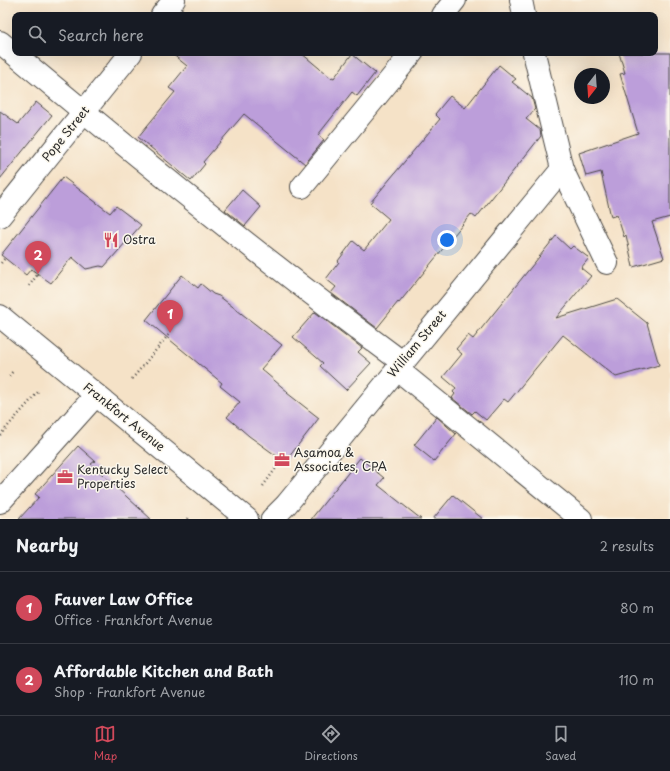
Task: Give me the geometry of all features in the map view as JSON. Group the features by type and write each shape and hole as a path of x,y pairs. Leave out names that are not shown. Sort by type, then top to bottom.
{"street":[{"path":"164,12 174,0"},
{"path":"445,12 455,0"},
{"path":"520,0 523,12"},
{"path":"0,42 12,52"},
{"path":"17,56 84,112 400,366 581,519"},
{"name":"Pope Street","path":"0,216 129,56"},
{"path":"302,186 410,56"},
{"path":"535,56 562,169 607,263"},
{"name":"William Street","path":"272,519 286,504 562,169"},
{"name":"Frankfort Avenue","path":"0,316 247,519"},
{"path":"0,502 96,395"}],"path":[{"path":"1,264 5,258"},
{"path":"30,286 38,274"},
{"path":"132,379 170,333"},
{"path":"9,376 14,370"},
{"path":"0,435 39,391"},
{"path":"263,486 282,460"}],"building":[{"path":"658,53 670,53 670,217 652,222 664,258 633,267 626,235 624,237 617,215 611,217 601,172 586,176 579,153 638,133 620,74 625,73 620,56 658,56"},
{"path":"175,56 305,56 331,78 334,78 350,56 354,56 375,73 357,96 352,92 318,135 324,140 305,164 244,114 203,162 205,164 191,181 138,137 175,92 169,88 187,66"},
{"path":"499,65 516,79 512,82 532,98 535,109 526,119 540,130 541,136 476,218 471,214 377,328 331,293 336,287 326,279 353,241 364,250 389,219 370,203 440,119 435,114 450,96 465,108"},
{"path":"36,102 52,115 0,179 0,111 18,124"},
{"path":"63,177 110,213 116,206 141,225 104,267 100,266 86,269 72,257 51,283 31,269 26,275 1,255"},
{"path":"242,190 261,207 245,226 225,210"},
{"path":"556,236 570,249 573,246 589,258 581,268 591,276 556,318 617,299 647,323 659,365 616,377 563,335 508,402 504,399 486,420 475,411 472,414 452,398 455,394 453,392 456,388 443,377 462,354 456,349 468,335 473,339"},
{"path":"182,275 198,288 201,284 213,294 219,296 282,345 261,369 288,392 287,393 319,418 285,462 249,436 227,417 240,402 220,386 222,383 146,320"},
{"path":"315,312 362,348 358,352 371,363 346,390 320,366 323,363 293,337"},
{"path":"437,417 456,434 434,461 414,445"},
{"path":"78,446 95,461 91,464 151,519 19,519 39,497 35,494"},
{"path":"360,458 384,478 378,485 421,519 311,519"},
{"path":"453,495 483,519 433,519"}],"place":[{"name":"Ostra","path":"111,240"},
{"name":"Affordable Kitchen and Bath","path":"38,274"},
{"name":"Fauver Law Office","path":"170,333"},
{"name":"Asamoa & Associates, CPA","path":"282,460"},
{"name":"Kentucky Select Properties","path":"65,477"}]}
